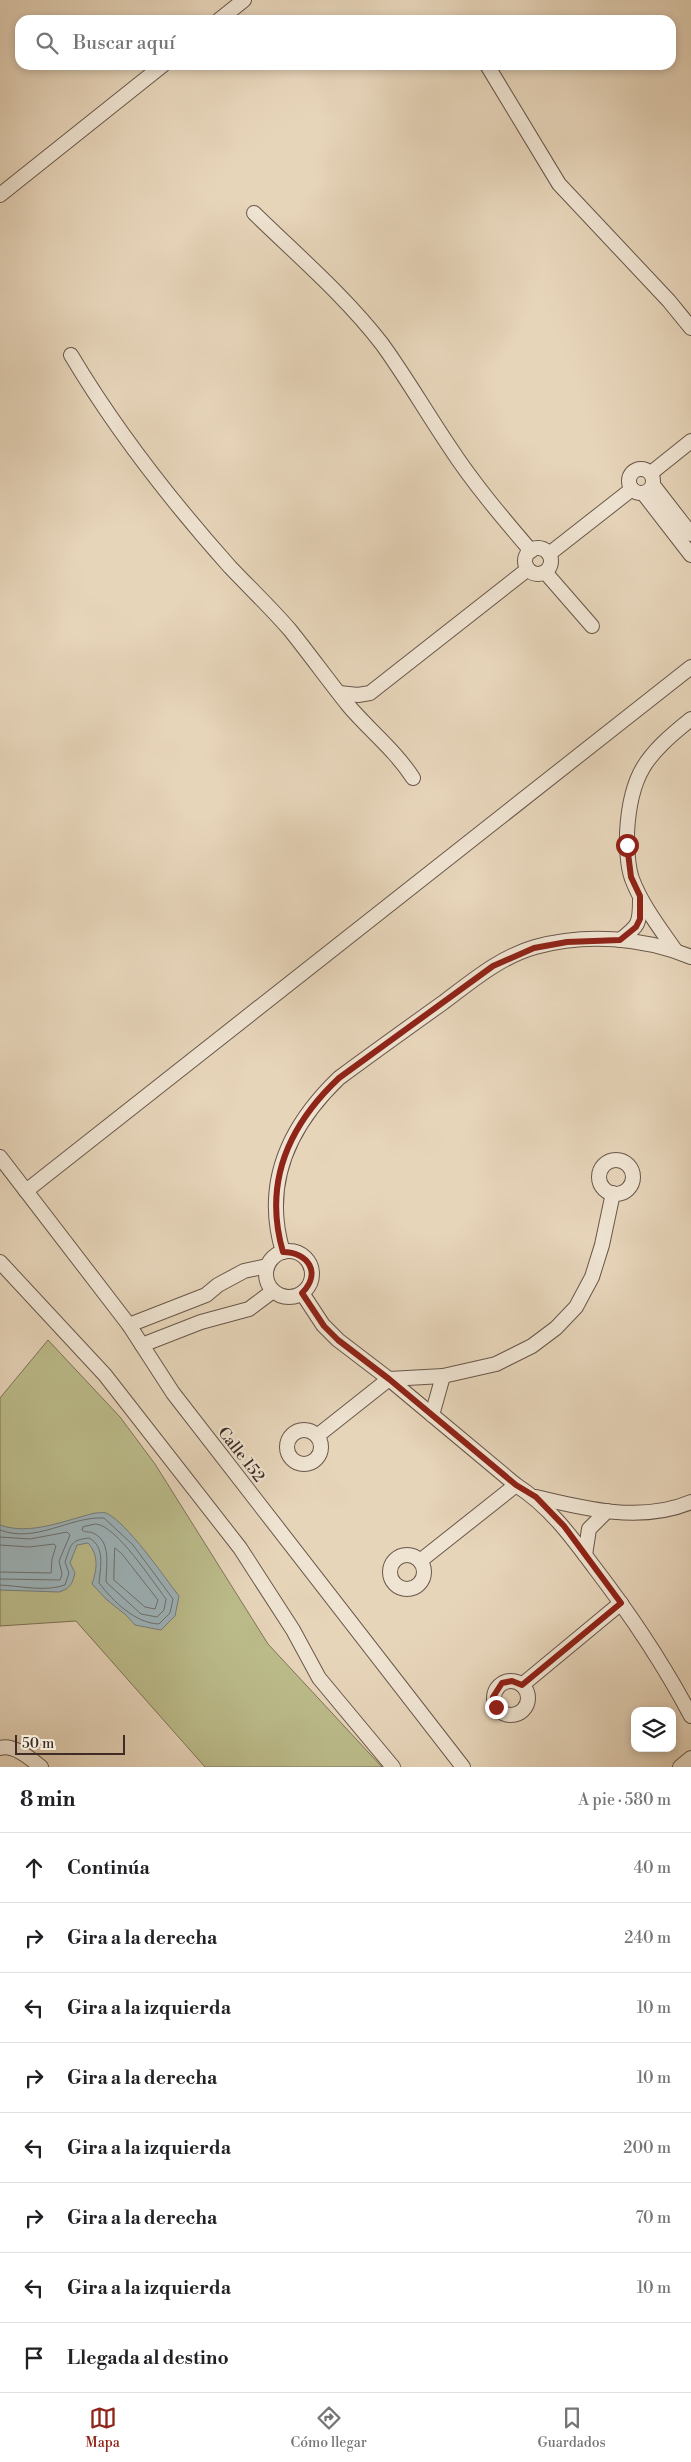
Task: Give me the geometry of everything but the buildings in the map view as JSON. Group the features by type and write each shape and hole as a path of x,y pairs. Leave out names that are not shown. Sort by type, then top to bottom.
{"street":[{"path":"225,15 244,0"},
{"path":"0,195 157,70"},
{"path":"490,70 560,184 691,328"},
{"path":"254,213 350,307 381,343 416,392 449,447 500,515 531,550"},
{"path":"71,355 147,466 231,568 290,630 339,692 404,764 413,778"},
{"path":"549,554 645,485 691,440"},
{"path":"645,485 691,534"},
{"path":"645,485 691,555"},
{"path":"537,548 549,554 550,567 545,572 540,574 528,569 525,559 531,550 537,548"},
{"path":"339,692 358,695 370,693 528,569"},
{"path":"545,572 592,626"},
{"path":"26,1191 691,667"},
{"path":"367,723 370,693"},
{"path":"675,950 640,896 631,877 627,845 628,812 637,776 655,751 691,720"},
{"path":"620,940 636,927 640,919 640,896"},
{"path":"283,1252 275,1212 276,1189 282,1163 303,1118 319,1097 339,1078 493,966 534,948 567,942 620,940 661,945 691,956"},
{"name":"Calle 152","path":"0,1157 128,1325 173,1393 463,1767"},
{"path":"317,1436 389,1379 443,1376 496,1364 532,1346 556,1328 576,1307 592,1277 602,1245 613,1193"},
{"path":"283,1252 300,1254 310,1266 311,1280 302,1293 288,1297 274,1292 266,1280 267,1266 271,1259 283,1252"},
{"path":"0,1262 105,1375 240,1548 293,1630 319,1678 393,1767"},
{"path":"128,1325 206,1295 238,1274 267,1266"},
{"path":"142,1345 201,1322 249,1309 274,1292"},
{"path":"302,1293 324,1326 338,1340 432,1414 516,1485 536,1497 564,1526 621,1603 670,1675 691,1716"},
{"path":"432,1414 443,1376"},
{"path":"420,1561 516,1485"},
{"path":"536,1497 593,1511 661,1510 678,1508 691,1502"},
{"path":"585,1554 589,1529 607,1511"},
{"path":"522,1685 621,1603"},
{"path":"0,1748 4,1747 26,1754 42,1767"},
{"path":"680,1767 691,1758"}],"green space":[{"path":"48,1340 120,1417 155,1464 268,1644 382,1767 205,1767 76,1621 0,1626 0,1398"}],"water":[{"path":"95,1513 106,1513 115,1518 145,1551 179,1596 175,1616 161,1630 135,1625 92,1584 96,1563 94,1552 88,1543 77,1545 70,1563 75,1573 72,1583 66,1589 59,1592 0,1590 0,1525 23,1529 36,1528"}],"route":[{"path":"496,1707 493,1697 497,1687 507,1681 518,1682 522,1685 621,1603 564,1526 536,1497 516,1485 389,1379 338,1340 324,1326 302,1293 308,1287 311,1280 310,1266 300,1254 283,1252 275,1212 276,1189 282,1163 291,1139 303,1118 319,1097 339,1078 493,966 534,948 567,942 620,940 636,927 640,919 640,896 631,877 627,845"}]}
